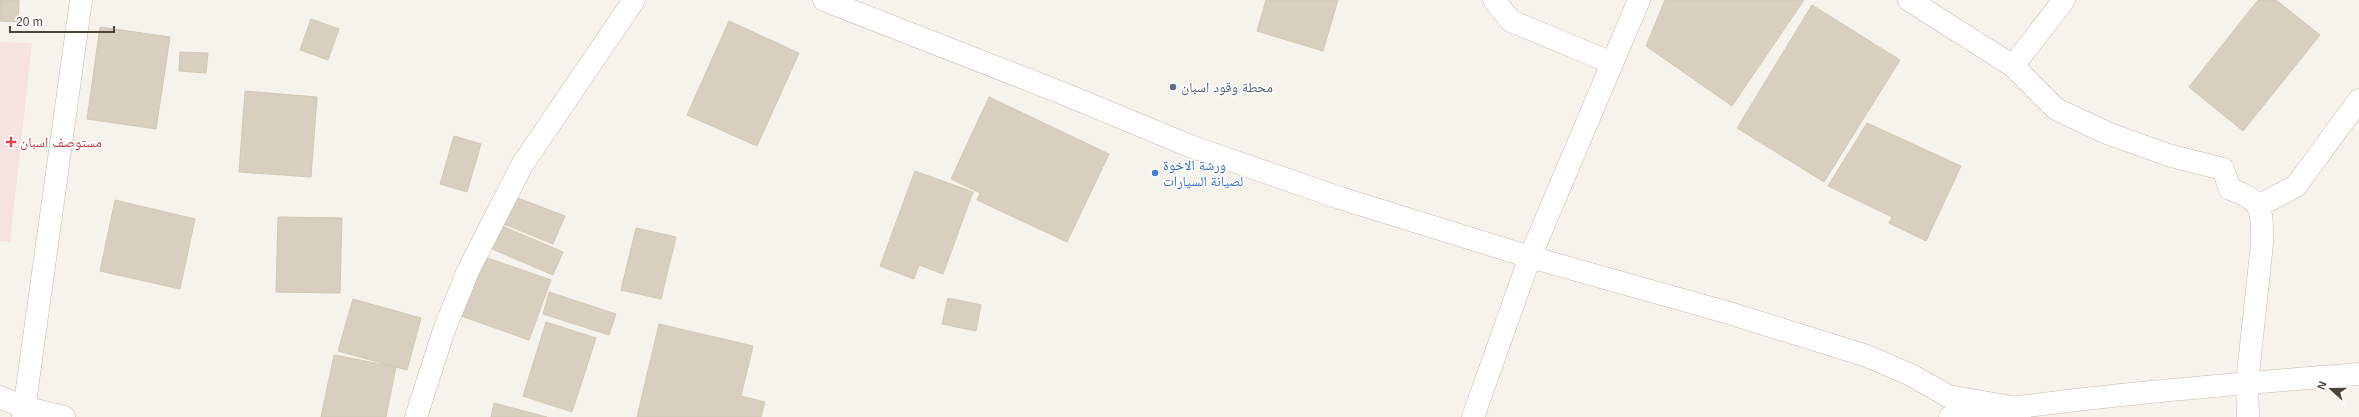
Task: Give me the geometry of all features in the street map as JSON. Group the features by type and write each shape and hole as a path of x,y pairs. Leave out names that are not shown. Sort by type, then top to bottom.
{"street":[{"path":"23,412 82,0"},
{"path":"416,417 444,330 468,271 519,172 634,0"},
{"path":"824,0 1190,146 1340,198 1530,257 1729,312 1867,356 1911,375 1948,396 2016,412"},
{"path":"1494,0 1511,21 1612,63"},
{"path":"1473,417 1530,257 1639,0"},
{"path":"1909,0 2013,66 2056,109 2107,133 2168,155 2223,169 2230,189 2247,195 2258,206 2262,222 2262,244 2247,383 2248,417"},
{"path":"2013,66 2064,0"},
{"path":"2258,206 2296,186 2359,100"},
{"path":"1950,417 2016,412 2247,383 2359,374"},
{"path":"0,397 23,412 64,417"}],"shaded area":[{"name":"مستوصف اسبان","path":"0,42 32,43 10,242 0,241"}],"building":[{"path":"0,0 19,0 18,22 0,21"},
{"path":"1266,0 1338,0 1323,51 1257,31"},
{"path":"1665,0 1804,0 1732,106 1646,46"},
{"path":"2258,0 2276,0 2320,35 2243,131 2189,87"},
{"path":"1812,5 1900,60 1824,182 1737,128"},
{"path":"311,19 339,29 328,60 300,50"},
{"path":"729,21 799,53 757,146 687,115"},
{"path":"100,27 170,37 156,129 87,119"},
{"path":"180,52 208,53 206,73 179,71"},
{"path":"245,91 317,97 311,177 239,172"},
{"path":"989,97 1109,154 1067,242 977,200 980,193 951,179"},
{"path":"1867,123 1961,166 1926,241 1889,223 1892,217 1828,186"},
{"path":"454,136 481,144 467,192 440,184"},
{"path":"915,171 973,192 943,274 919,265 914,279 880,266"},
{"path":"510,195 565,216 553,244 499,222"},
{"path":"115,200 195,219 180,289 100,271"},
{"path":"278,217 342,218 340,293 276,292"},
{"path":"495,223 563,252 553,275 485,246"},
{"path":"636,228 676,237 661,299 621,290"},
{"path":"482,256 551,280 529,340 461,316"},
{"path":"549,292 616,314 609,335 543,314"},
{"path":"948,298 981,305 976,331 942,324"},
{"path":"353,299 421,318 407,370 338,351"},
{"path":"546,322 596,338 572,412 523,396"},
{"path":"659,324 753,346 741,396 765,402 761,417 637,417"},
{"path":"334,355 396,367 386,417 321,417"},
{"path":"494,403 547,417 491,417"}],"place":[{"name":"محطة وقود اسبان","path":"1173,87"},
{"name":"مستوصف اسبان","path":"11,142"},
{"name":"ورشة الاخوة لصيانة السيارات","path":"1155,173"}]}
